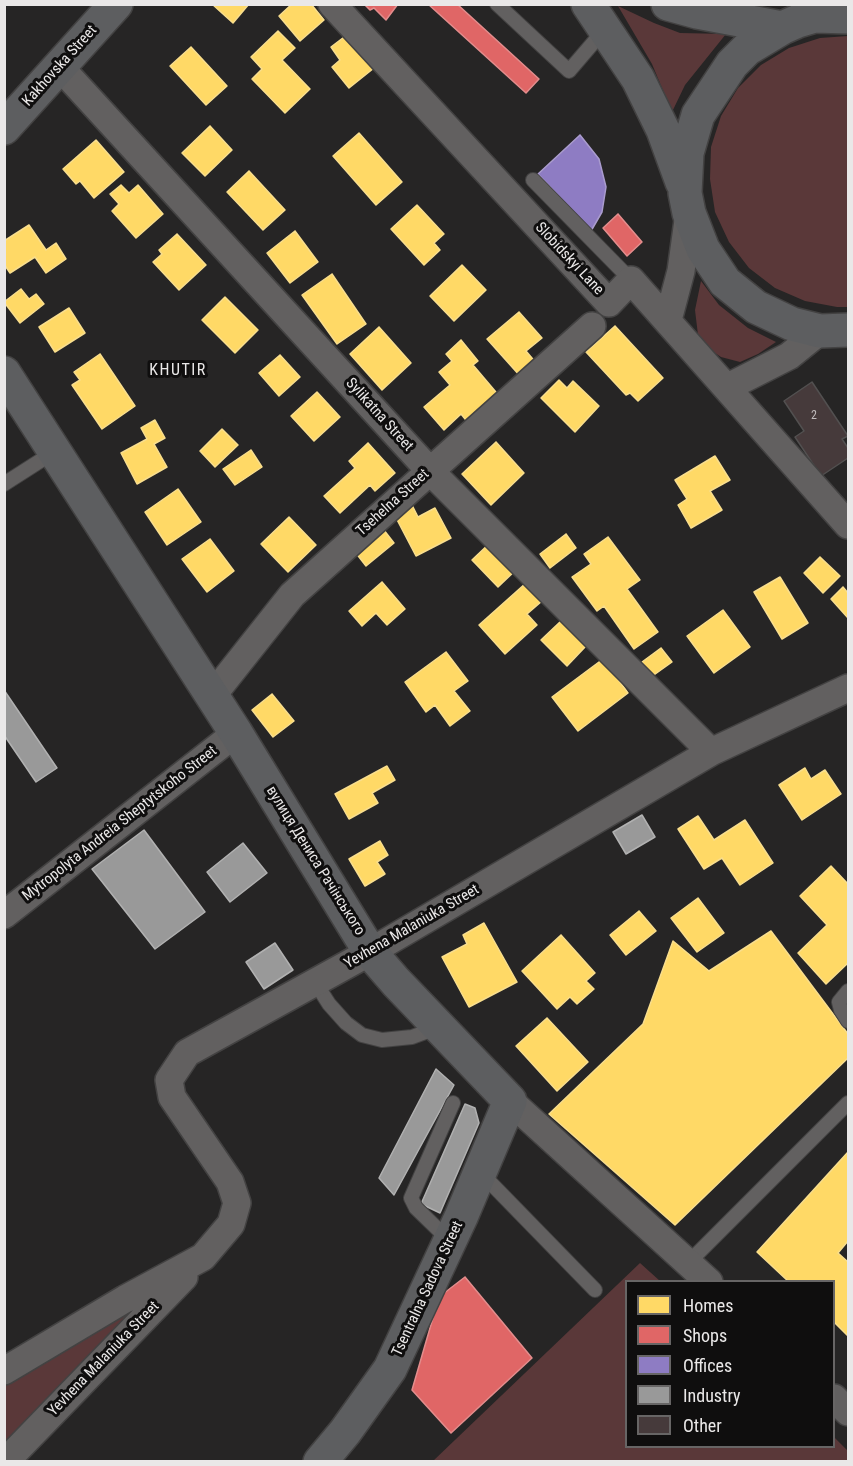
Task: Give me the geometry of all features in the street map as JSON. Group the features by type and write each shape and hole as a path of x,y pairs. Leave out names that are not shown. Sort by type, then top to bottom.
{"main road":[{"name":"Kakhovska Street","path":"6,124 116,4"},
{"path":"668,4 697,12 782,28"},
{"path":"687,203 687,153 698,115 732,64 747,49 782,28 827,10 849,16"},
{"path":"597,16 638,79 663,130 702,249 725,282 756,307 792,324 834,330"},
{"name":"вулиця Дениса Рачінського","path":"4,373 236,733 370,951 510,1101"},
{"name":"Tsentralna Sadova Street","path":"320,1461 345,1432 390,1369 450,1241 510,1101"}],"street":[{"name":"Slobidskyi Lane","path":"332,4 609,303 631,280"},
{"name":"Sylikatna Street","path":"59,66 429,470 711,752"},
{"path":"668,320 681,271 687,203"},
{"path":"631,280 849,525"},
{"name":"Tsehelna Street","path":"212,696 292,595 592,326"},
{"path":"728,387 834,330"},
{"name":"Yevhena Malaniuka Street","path":"5,1461 203,1257 231,1224 237,1203 230,1182 172,1097 169,1080 187,1053 370,951 711,752 849,688"},
{"name":"Mytropolyta Andreia Sheptytskoho Street","path":"4,915 236,733"},
{"name":"вулиця Дениса Рачінського","path":"510,1101 708,1280"},
{"name":"Yevhena Malaniuka Street","path":"4,1371 125,1299 203,1257"},
{"path":"835,1399 849,1412"}],"lane":[{"path":"498,4 568,71 597,16"},
{"path":"533,180 631,280"},
{"path":"4,484 54,452"},
{"path":"315,982 329,1004 346,1023 362,1035 382,1041 412,1037 440,1027"},
{"path":"849,991 839,1002 841,1010 849,1021"},
{"path":"450,1241 416,1208 411,1198 453,1103"},
{"path":"689,1262 849,1103"},
{"path":"480,1172 595,1290"}],"shaded area":[{"path":"618,6 680,33 726,34 685,85 672,112 652,64"},
{"path":"848,36 848,307 837,307 805,301 775,288 749,268 729,242 715,212 710,179 711,147 721,116 738,88 761,65 789,48 820,38"},
{"path":"701,281 719,305 748,328 776,342 740,362 721,357 709,349 698,335 695,310"},
{"path":"640,1263 659,1280 625,1280 625,1448 835,1448 835,1438 848,1451 848,1461 433,1461"},
{"path":"162,1291 5,1448 5,1385"}],"building: Homes":[{"path":"212,4 249,4 233,23"},
{"path":"292,4 311,4 324,20 300,41 279,16"},
{"path":"278,31 295,48 282,60 310,89 285,113 252,79 262,69 251,57"},
{"path":"348,34 374,68 349,88 332,67 340,60 331,47"},
{"path":"191,47 227,86 206,105 170,66"},
{"path":"210,126 232,150 205,176 182,153"},
{"path":"359,133 402,182 376,205 333,156"},
{"path":"96,140 124,172 94,198 80,181 76,184 63,169"},
{"path":"249,171 285,210 263,230 227,192"},
{"path":"121,185 129,193 138,185 163,214 136,238 112,211 119,204 110,194"},
{"path":"417,205 444,234 434,243 440,250 424,265 391,229"},
{"path":"29,225 46,250 56,243 66,259 46,273 35,257 10,273 4,264 4,241"},
{"path":"295,231 318,262 290,283 267,253"},
{"path":"177,234 206,265 179,290 153,262 162,254 159,250"},
{"path":"462,265 486,290 454,321 430,296"},
{"path":"332,274 366,324 337,344 302,295"},
{"path":"21,289 29,299 36,294 44,304 20,323 4,302"},
{"path":"225,297 258,330 235,353 202,320"},
{"path":"69,308 85,333 55,352 39,327"},
{"path":"519,312 542,338 526,351 537,364 521,377 487,339"},
{"path":"615,326 663,378 638,401 630,393 626,395 586,352"},
{"path":"379,327 411,363 382,390 350,354"},
{"path":"461,340 478,361 473,365 501,398 470,425 461,414 444,430 424,407 450,385 439,372 452,361 446,354"},
{"path":"100,354 135,406 102,429 72,385 80,380 74,372"},
{"path":"280,355 300,377 279,396 259,373"},
{"path":"559,380 567,388 573,381 599,406 575,432 541,398"},
{"path":"317,392 340,417 314,441 291,416"},
{"path":"155,420 165,438 154,444 167,467 137,484 121,453 147,439 141,428"},
{"path":"222,429 238,445 215,467 200,451"},
{"path":"496,442 524,473 491,505 462,474"},
{"path":"368,443 395,473 375,491 370,485 340,513 324,496 355,468 349,461"},
{"path":"251,450 262,467 235,485 223,469"},
{"path":"715,456 730,480 710,491 722,510 691,528 678,505 687,499 675,480"},
{"path":"178,489 201,522 167,545 145,512"},
{"path":"411,503 418,517 435,508 451,538 416,556 393,512"},
{"path":"289,517 316,545 288,572 261,544"},
{"path":"380,525 394,543 366,566 352,548"},
{"path":"566,534 576,548 550,568 540,554"},
{"path":"608,537 640,580 627,589 658,632 634,649 604,606 597,611 572,577 591,564 584,554"},
{"path":"210,539 234,571 207,592 182,559"},
{"path":"492,541 518,568 498,587 472,560"},
{"path":"820,557 840,576 823,593 804,573"},
{"path":"780,577 808,623 782,639 754,592"},
{"path":"382,582 405,609 387,625 376,613 362,626 349,611"},
{"path":"526,583 542,601 527,614 537,625 505,654 479,625"},
{"path":"843,587 848,593 848,618 831,599"},
{"path":"723,610 750,647 714,673 687,636"},
{"path":"561,621 586,646 567,666 541,640"},
{"path":"661,648 672,662 651,677 642,662"},
{"path":"446,652 468,681 454,691 470,711 450,726 435,705 426,712 405,682"},
{"path":"603,659 628,693 578,731 552,697"},
{"path":"272,694 294,721 273,737 252,710"},
{"path":"387,766 395,780 372,793 378,803 349,819 335,794"},
{"path":"805,768 811,779 825,770 841,794 802,820 779,785"},
{"path":"698,816 714,840 745,820 773,863 740,885 722,858 704,869 678,829"},
{"path":"380,841 388,855 377,862 385,874 365,886 349,859"},
{"path":"831,866 848,884 848,963 826,984 798,953 827,925 800,896"},
{"path":"698,898 724,933 697,952 671,918"},
{"path":"639,911 656,931 626,955 610,935"},
{"path":"484,923 517,982 469,1007 442,957 467,944 463,935"},
{"path":"771,931 848,1034 848,1058 675,1225 549,1114 643,1024 673,941 709,971"},
{"path":"561,935 595,973 586,981 594,989 577,1004 570,997 557,1009 522,971"},
{"path":"547,1018 588,1062 557,1091 516,1046"},
{"path":"848,1152 848,1241 838,1253 848,1262 848,1336 835,1323 835,1280 787,1280 757,1252"}],"building: Shops":[{"path":"364,4 398,4 386,20 374,8 370,10"},
{"path":"428,4 457,4 539,79 526,93"},
{"path":"618,214 642,242 627,256 603,228"},
{"path":"465,1277 532,1358 451,1433 412,1390 439,1297"}],"building: Offices":[{"path":"580,135 599,159 606,187 602,212 591,231 538,174"}],"building: Industry":[{"path":"4,690 57,768 36,782 4,735"},
{"path":"642,815 655,837 626,854 613,832"},
{"path":"144,830 205,912 155,949 92,869"},
{"path":"243,843 267,873 230,902 207,872"},
{"path":"275,943 293,970 264,989 246,962"},
{"path":"436,1069 454,1085 394,1195 379,1178"},
{"path":"465,1104 475,1108 479,1123 440,1213 421,1204"}],"building: Other":[{"path":"812,382 848,436 842,439 848,448 848,458 821,476 795,437 804,431 784,401"}],"district":[{"name":"KHUTIR","path":"178,371"}]}
